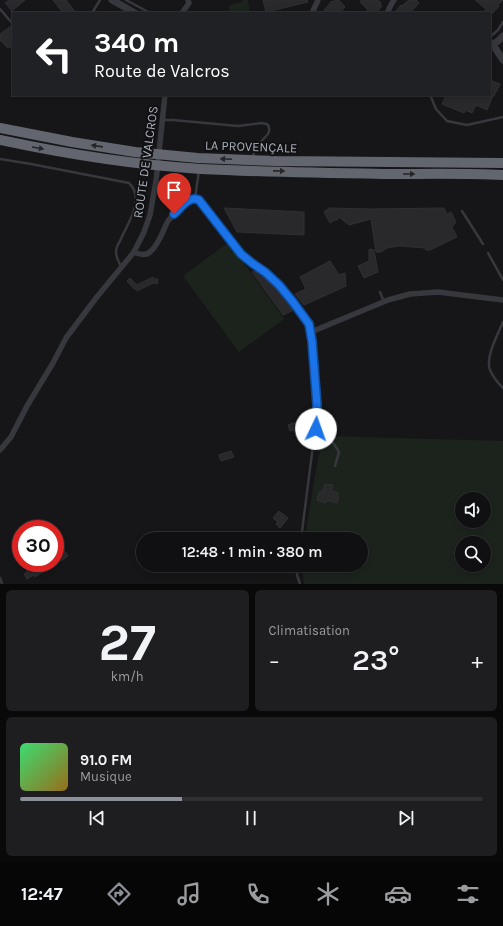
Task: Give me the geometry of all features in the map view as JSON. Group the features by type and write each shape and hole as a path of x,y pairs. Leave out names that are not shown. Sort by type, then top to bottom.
{"highway":[{"name":"LA PROVENÇALE","path":"0,128 135,152 198,158 276,161 503,163"},
{"name":"LA PROVENÇALE","path":"0,140 118,161 199,169 377,174 503,175"},
{"path":"276,161 503,158"}],"street":[{"path":"112,0 133,12"},
{"path":"183,12 188,0"},
{"path":"312,12 318,0"},
{"path":"387,12 391,1"},
{"path":"503,36 491,45 503,60"},
{"name":"ROUTE DE VALCROS","path":"0,450 11,437 27,406 54,363 66,338 96,298 134,252 147,224 152,204 156,181 165,96"},
{"path":"134,252 138,254 149,253 170,218 191,199 195,198 202,203 241,254 265,272 279,285 293,302 301,318 309,324 311,332 317,405 316,429"},
{"path":"311,332 384,302 410,294 432,292 451,293 503,300"}],"lane":[{"path":"93,12 100,0"},
{"path":"126,0 148,12"},
{"path":"0,9 12,23"},
{"path":"491,36 498,30 503,22"},
{"path":"430,96 436,109 446,121 467,125 503,117"},
{"path":"162,120 238,126 261,123 267,124 269,127 269,132 255,148 252,160"},
{"path":"0,159 129,183 135,191 135,204 130,222 115,251 122,268"},
{"path":"195,198 199,169"},
{"path":"462,211 482,244"},
{"path":"488,253 503,280"},
{"path":"380,292 384,302"},
{"path":"503,322 490,355 488,365 490,372 503,388"},
{"path":"316,429 334,444 339,452 335,466"},
{"path":"302,532 316,429"},
{"path":"297,572 300,584"},
{"path":"0,578 2,584"}],"shaded area":[{"path":"248,0 250,12 230,12 229,6"},
{"path":"229,242 284,319 239,352 183,276"},
{"path":"323,436 503,441 503,584 304,584 303,572 368,572 368,532 306,532"}],"building":[{"path":"9,0 25,0 12,11 5,3"},
{"path":"53,0 66,0 75,12 62,12"},
{"path":"263,0 307,0 308,2 266,12"},
{"path":"335,0 339,0 345,7 341,12 324,12 332,1 333,2"},
{"path":"362,0 378,0 382,6 377,12 366,12 368,10 360,2"},
{"path":"409,0 416,0 419,3 411,12 395,12 401,5 402,6"},
{"path":"475,0 503,0 493,13 485,12 484,11 486,9"},
{"path":"11,26 12,27 12,48 11,47 8,48 0,40 0,34"},
{"path":"491,80 500,84 487,110 476,105 472,113 465,110 464,113 442,104 446,96 491,96"},
{"path":"224,208 304,212 304,235 237,232"},
{"path":"329,208 444,208 447,214 451,212 456,222 452,227 457,237 430,250 426,250 425,248 400,246 387,248 381,252 376,252 371,219 349,225 339,217 337,220 330,223 324,212"},
{"path":"369,249 374,250 378,272 364,278 358,266 369,261"},
{"path":"330,261 339,275 345,273 346,286 304,305 295,294 306,289 300,277"},
{"path":"255,270 276,288 294,310 283,315 252,272"},
{"path":"153,277 154,279 158,279 157,284 153,283 137,291 127,281 130,278 137,285"},
{"path":"303,419 304,423 302,423 302,426 298,427 299,429 290,431 288,425"},
{"path":"231,451 234,457 221,461 219,455"},
{"path":"325,484 333,485 331,491 338,493 337,497 339,497 337,503 327,500 326,503 317,500 319,492 321,493 322,490 323,491"},
{"path":"279,511 288,518 280,528 276,524 278,522 273,518"},
{"path":"64,551 68,556 64,559"},
{"path":"27,572 42,572 35,577 34,575 27,579 24,574"}],"route":[{"path":"174,214 191,199 195,198 199,200 241,254 265,272 279,285 309,324 311,332 317,405 316,429"}]}
